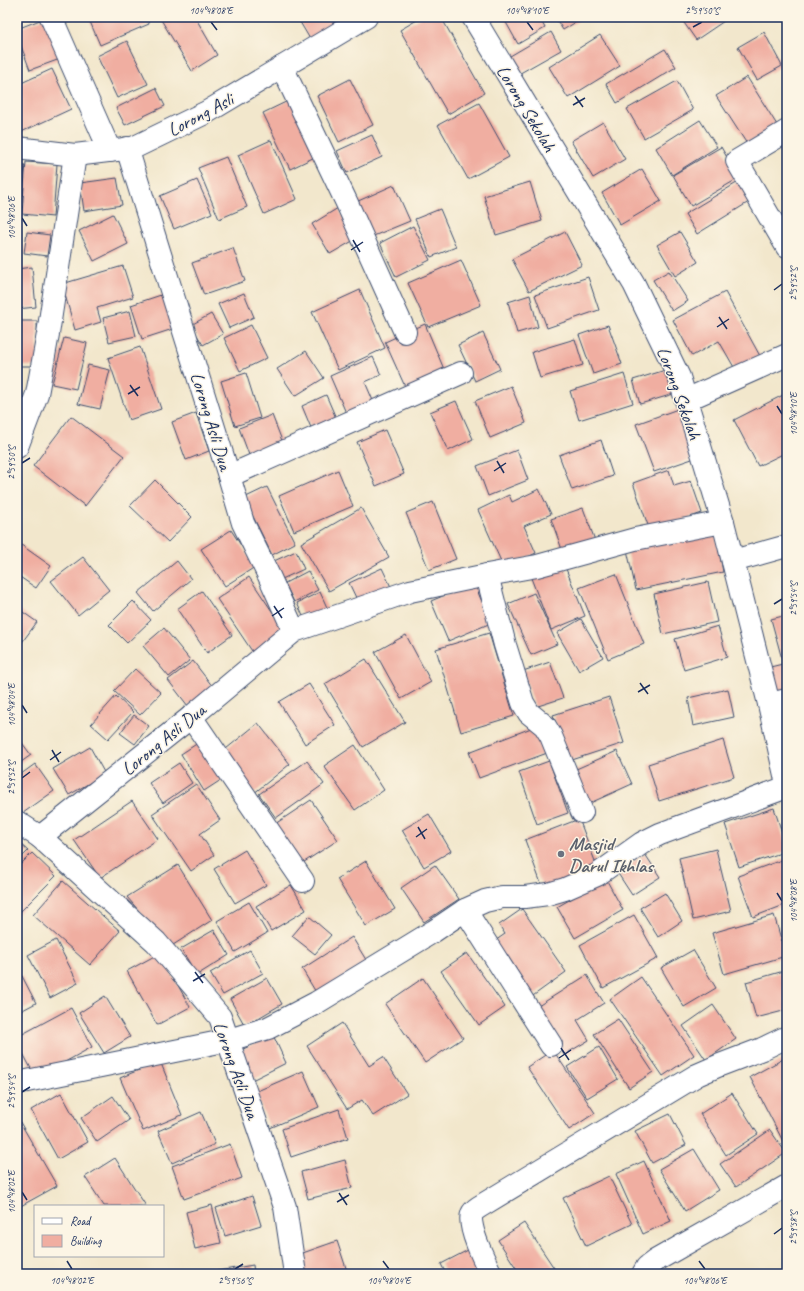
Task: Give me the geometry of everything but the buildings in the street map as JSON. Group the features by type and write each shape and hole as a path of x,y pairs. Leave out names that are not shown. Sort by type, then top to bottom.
{"street":[{"name":"Lorong Asli Dua","path":"51,17 118,149 229,476 243,523 294,631 191,717 40,837 156,942 220,1017 285,1206 296,1274"},
{"name":"Lorong Asli","path":"17,148 76,155 133,148 207,112 366,17"},
{"name":"Lorong Sekolah","path":"472,17 634,284 679,377 724,522 733,561 778,702 787,786"},
{"path":"282,67 346,201 405,332"},
{"path":"787,131 737,161 787,247"},
{"path":"17,447 37,394 76,155"},
{"path":"686,400 787,355"},
{"path":"229,476 461,373"},
{"path":"294,631 410,591 537,566 635,539 724,522"},
{"path":"733,561 787,546"},
{"path":"487,575 505,645 523,703 529,713 545,726 551,736 582,812"},
{"path":"191,717 303,881"},
{"path":"17,1083 228,1040 268,1028 316,1003 434,931 465,910 484,901 502,897 525,897 548,894 564,889 597,875 642,843 660,834 787,786"},
{"path":"17,822 40,837"},
{"path":"465,910 551,1045"},
{"path":"491,1274 473,1229 471,1220 472,1212 697,1075 762,1049 787,1037"},
{"path":"643,1274 647,1267 655,1261 787,1186"}],"place":[{"name":"Masjid Darul Ikhlas","path":"561,854"}]}
